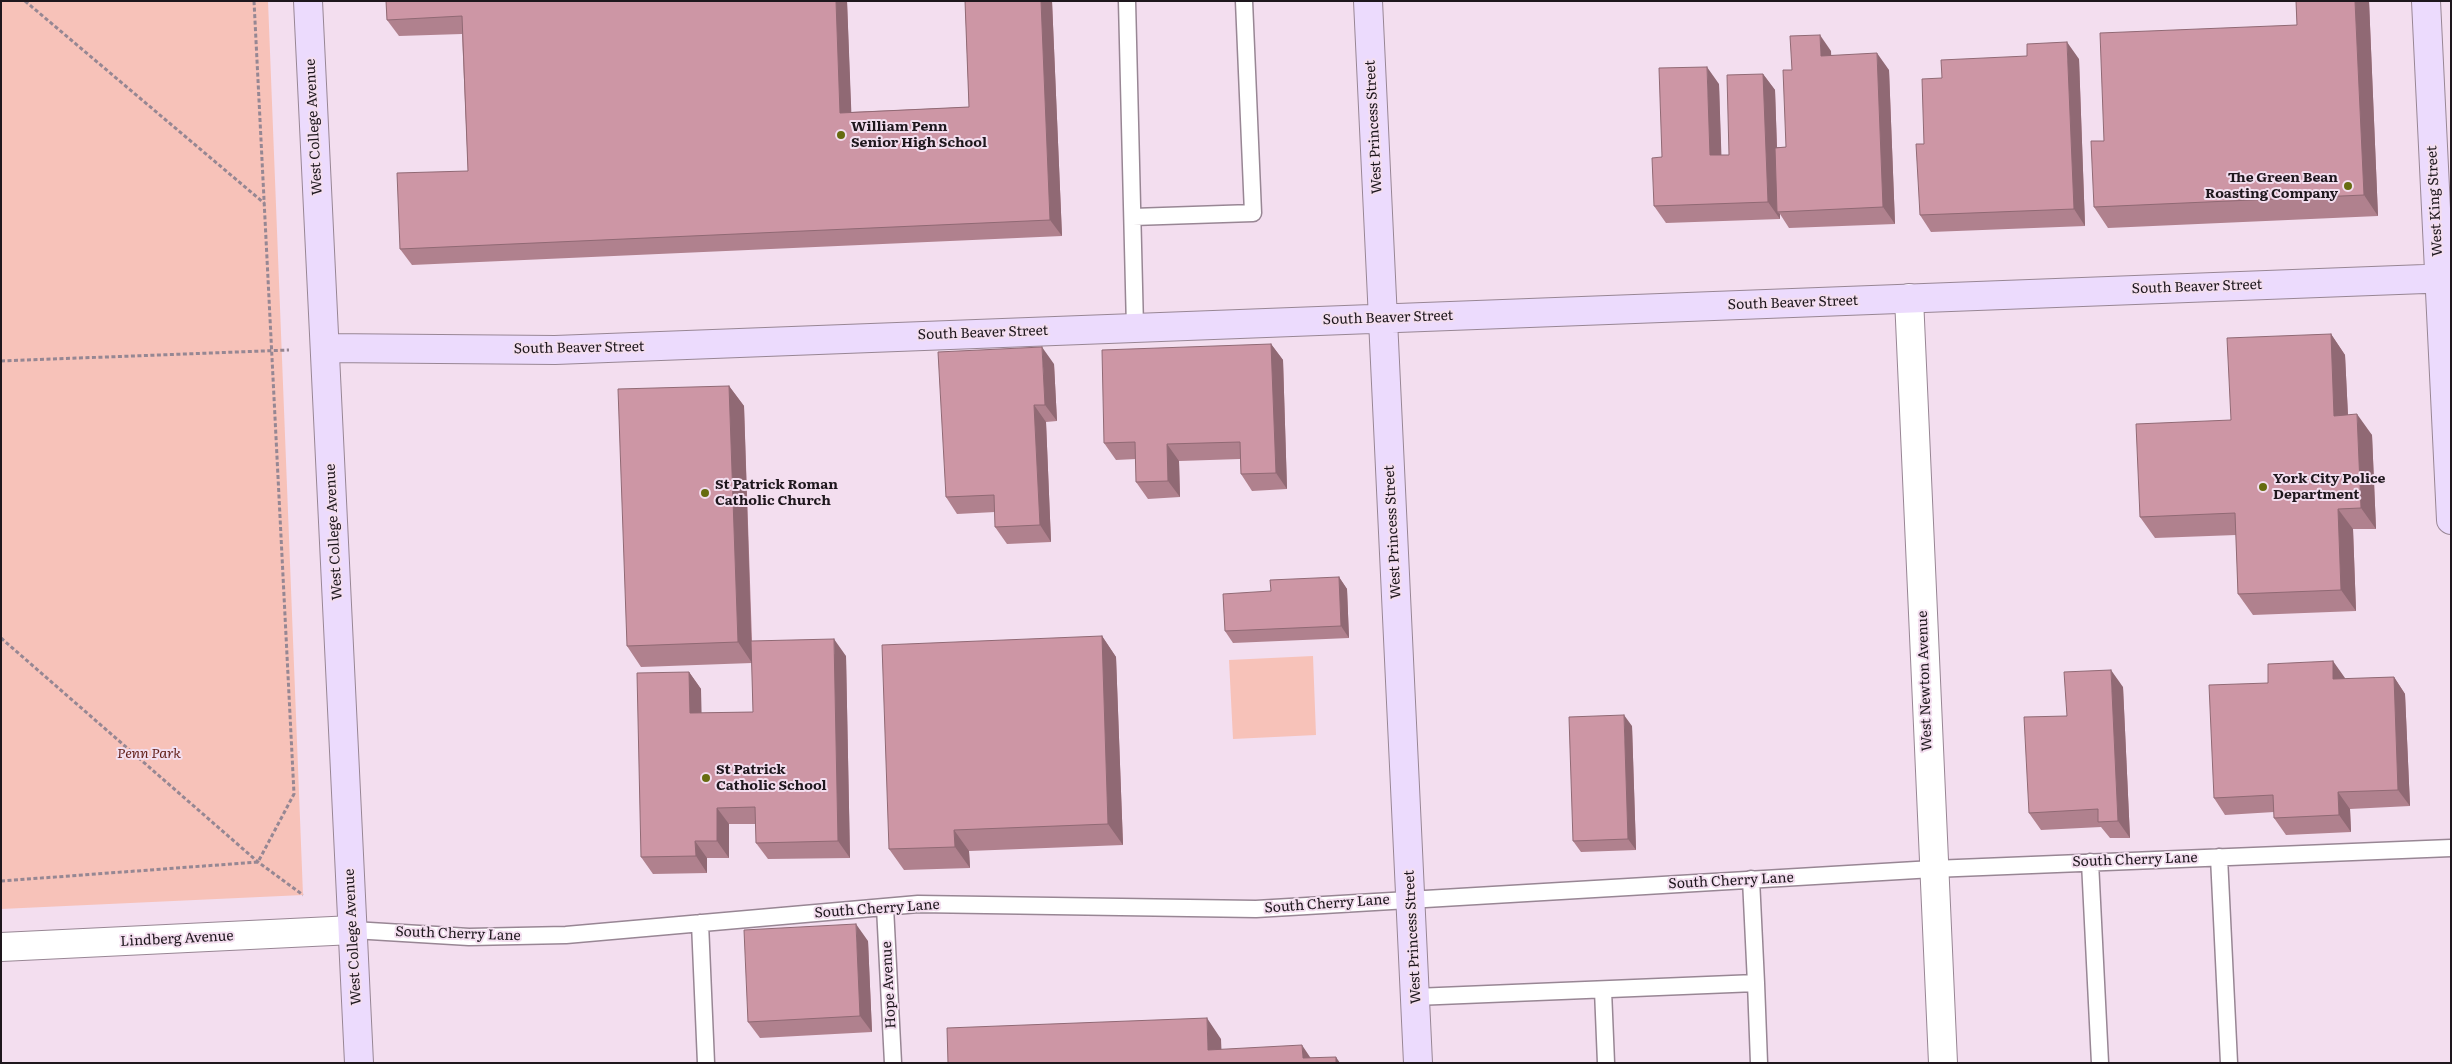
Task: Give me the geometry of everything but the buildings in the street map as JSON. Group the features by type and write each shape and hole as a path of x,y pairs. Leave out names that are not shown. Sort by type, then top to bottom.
{"street":[{"name":"West College Avenue","path":"308,1 359,1063"},
{"name":"West Princess Street","path":"1368,1 1418,1063"},
{"name":"West King Street","path":"2426,1 2445,278 2451,520"},
{"name":"South Beaver Street","path":"325,348 555,350 2445,278"},
{"name":"West Newton Avenue","path":"1909,298 1943,1063"},
{"name":"Lindberg Avenue","path":"1,947 353,930"}],"lane":[{"path":"1127,1 1135,328"},
{"path":"1133,218 1253,213 1244,1"},
{"name":"South Cherry Lane","path":"353,930 479,937 566,935 918,904 1256,909 1933,869 2451,848"},
{"path":"2219,857 2229,1063"},
{"path":"2090,862 2100,1063"},
{"path":"1751,879 1759,1063"},
{"name":"Hope Avenue","path":"885,907 893,1063"},
{"path":"700,923 706,1063"},
{"path":"1415,997 1756,983"},
{"path":"1603,990 1606,1063"}],"path":[{"path":"25,1 264,203"},
{"path":"254,1 294,794 258,862"},
{"path":"1,361 325,348"},
{"path":"1,638 258,862 305,896"},
{"path":"1,881 258,862"}],"green space":[{"name":"Penn Park","path":"1,1 268,1 303,895 1,909"},
{"path":"1313,656 1316,735 1233,739 1229,660"}],"place":[{"name":"William Penn Senior High School","path":"841,135"},
{"name":"The Green Bean Roasting Company","path":"2348,186"},
{"name":"York City Police Department","path":"2263,487"},
{"name":"St Patrick Roman Catholic Church","path":"705,493"},
{"name":"St Patrick Catholic School","path":"706,778"}]}
